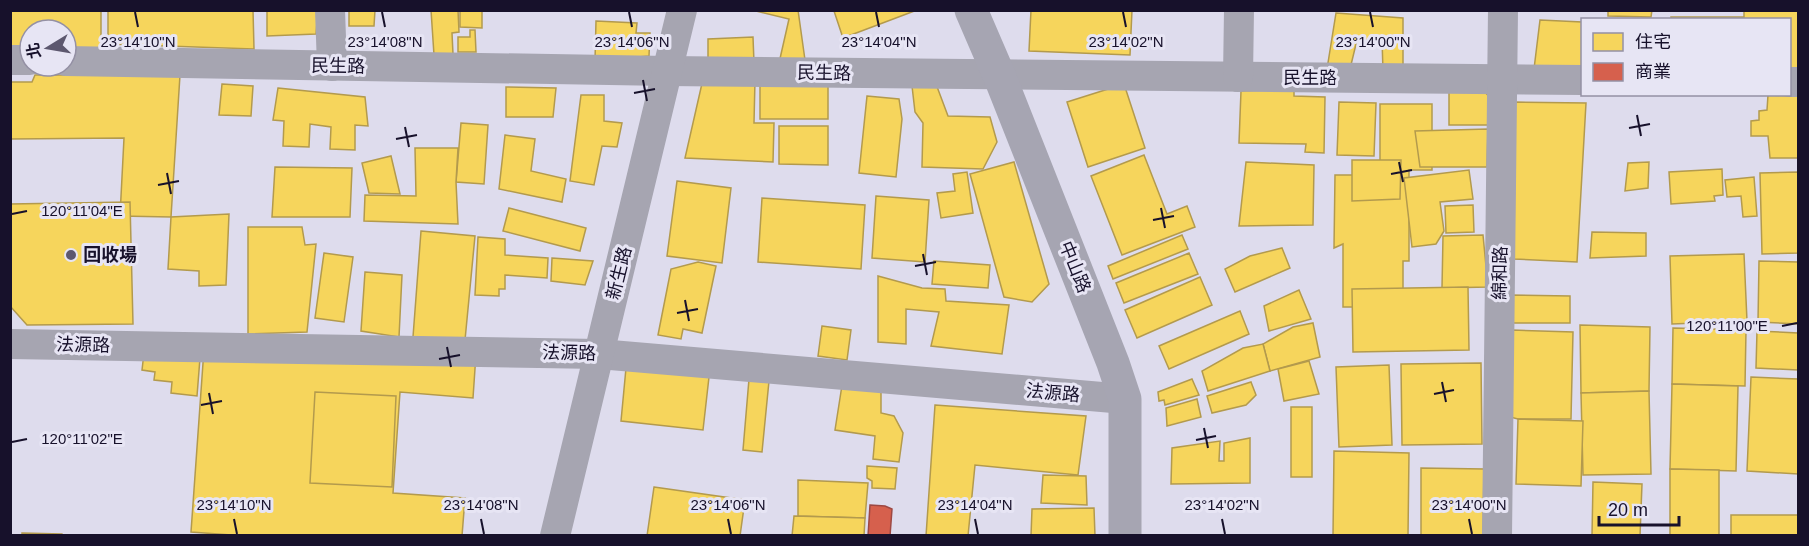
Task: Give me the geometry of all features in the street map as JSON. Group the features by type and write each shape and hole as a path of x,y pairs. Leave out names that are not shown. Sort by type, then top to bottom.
{"main road":[{"name":"中山路","path":"971,10 999,75 1113,363 1125,399 1125,536"}],"street":[{"path":"330,10 332,66"},
{"name":"新生路","path":"555,536 682,10"},
{"path":"1238,77 1239,10"},
{"name":"綿和路","path":"1497,536 1503,10"},
{"name":"民生路","path":"78,61 668,71 1581,80"},
{"name":"法源路","path":"10,344 599,354 1125,399"}],"building: 住宅":[{"path":"10,10 101,10 101,49 78,49 78,18 18,18 18,48 10,47"},
{"path":"108,10 253,10 254,49 108,44"},
{"path":"267,10 318,10 316,34 267,36"},
{"path":"349,10 375,10 374,26 349,26"},
{"path":"431,10 458,10 459,32 452,33 453,54 434,55"},
{"path":"460,10 482,10 482,28 460,27"},
{"path":"752,10 798,10 805,60 779,63 789,19"},
{"path":"835,10 917,10 843,38"},
{"path":"1031,10 1132,10 1130,55 1029,51"},
{"path":"1608,10 1652,10 1651,17 1608,16"},
{"path":"1744,10 1798,10 1798,71 1791,71 1791,18 1671,18 1744,17"},
{"path":"1336,13 1403,18 1403,72 1383,71 1382,39 1357,40 1350,69 1327,69"},
{"path":"1540,20 1581,22 1581,69 1534,69"},
{"path":"596,21 637,23 636,33 650,33 649,56 595,61"},
{"path":"470,30 475,30 476,52 458,52 458,37 470,37"},
{"path":"753,37 754,63 708,65 708,39"},
{"path":"78,75 180,75 171,217 120,216 124,138 10,139 10,82 32,82 34,78 78,78"},
{"path":"703,79 755,80 754,123 774,123 773,162 685,158"},
{"path":"828,80 828,119 760,119 760,81"},
{"path":"222,84 253,86 251,116 219,115"},
{"path":"936,84 948,116 990,117 997,142 983,169 922,167 923,123 915,112 912,86"},
{"path":"1124,84 1145,148 1088,167 1067,102"},
{"path":"506,87 556,88 553,117 506,117"},
{"path":"278,88 365,97 368,126 355,125 355,150 330,149 331,127 310,124 309,147 283,146 284,121 273,120"},
{"path":"1294,89 1294,96 1325,97 1324,153 1305,152 1306,144 1239,143 1241,91"},
{"path":"1484,91 1494,102 1494,125 1449,125 1449,92"},
{"path":"581,95 604,95 604,121 622,123 617,147 602,146 594,185 570,181"},
{"path":"867,96 899,99 902,119 896,177 859,173"},
{"path":"1768,96 1798,96 1798,158 1770,158 1768,136 1751,136 1751,121 1759,120 1759,111 1767,110"},
{"path":"1339,102 1376,103 1374,156 1337,155"},
{"path":"1515,102 1586,103 1577,262 1514,259"},
{"path":"1380,104 1432,104 1432,170 1409,170 1409,261 1403,261 1403,307 1343,307 1343,244 1334,248 1335,175 1380,175"},
{"path":"461,123 488,125 484,184 456,182"},
{"path":"779,126 828,126 828,165 779,164"},
{"path":"1488,129 1487,167 1420,167 1415,131"},
{"path":"505,135 535,139 531,171 566,179 562,202 499,189"},
{"path":"415,148 458,148 456,182 458,224 364,221 365,195 416,196"},
{"path":"1144,155 1167,214 1187,206 1195,227 1122,255 1091,176"},
{"path":"391,156 400,194 369,193 362,163"},
{"path":"1352,160 1401,160 1400,199 1352,201"},
{"path":"1014,162 1049,284 1032,302 1004,297 970,174"},
{"path":"1246,162 1314,165 1313,225 1239,226"},
{"path":"1649,162 1648,188 1625,191 1628,163"},
{"path":"275,167 352,168 350,217 272,217"},
{"path":"1722,169 1723,195 1714,196 1715,201 1671,204 1669,172"},
{"path":"1469,170 1473,199 1440,202 1444,231 1436,244 1412,247 1404,178"},
{"path":"967,172 973,213 941,218 937,193 955,191 953,174"},
{"path":"1798,172 1798,253 1762,254 1760,173"},
{"path":"1754,177 1757,216 1743,217 1741,196 1727,197 1725,180"},
{"path":"677,181 731,188 722,263 667,256"},
{"path":"876,196 929,200 925,262 872,258"},
{"path":"762,198 865,205 861,269 758,262"},
{"name":"回收場","path":"130,202 133,324 27,325 10,306 10,204"},
{"path":"1473,205 1474,232 1446,233 1445,206"},
{"path":"509,208 586,228 580,251 503,231"},
{"path":"229,214 226,285 199,286 199,271 168,269 171,217"},
{"path":"248,227 302,227 305,245 316,244 307,332 248,334"},
{"path":"421,231 475,236 465,340 413,337"},
{"path":"1592,232 1646,233 1646,256 1590,258"},
{"path":"1182,235 1188,249 1113,279 1108,266"},
{"path":"1483,235 1488,287 1442,288 1443,236"},
{"path":"478,237 505,239 505,255 548,258 547,278 505,275 505,289 499,289 499,296 475,295"},
{"path":"1282,248 1290,268 1235,292 1225,269 1250,256"},
{"path":"324,253 353,257 344,322 315,318"},
{"path":"1189,253 1198,274 1124,303 1116,283"},
{"path":"1744,254 1747,321 1672,324 1670,256"},
{"path":"552,258 593,261 585,285 551,281"},
{"path":"934,261 990,265 988,288 932,284"},
{"path":"1759,261 1798,262 1798,324 1758,322"},
{"path":"698,262 716,266 702,333 683,329 681,339 658,335 671,269"},
{"path":"365,272 402,275 399,337 361,331"},
{"path":"878,276 922,288 945,289 946,301 1009,305 1002,354 931,346 939,312 906,309 906,344 878,342"},
{"path":"1200,277 1212,305 1137,338 1125,310"},
{"path":"1468,287 1469,350 1353,352 1352,289"},
{"path":"1299,290 1311,319 1269,331 1264,306"},
{"path":"1510,295 1570,296 1570,323 1510,323"},
{"path":"1240,311 1249,334 1169,369 1159,346"},
{"path":"1313,323 1320,357 1270,371 1263,344 1293,327"},
{"path":"1580,325 1650,327 1649,391 1581,393"},
{"path":"822,326 851,330 847,360 818,356"},
{"path":"1673,328 1746,330 1745,386 1672,384"},
{"path":"1512,330 1573,332 1571,419 1510,417"},
{"path":"1757,331 1798,333 1798,370 1756,368"},
{"path":"205,335 476,354 473,398 400,392 393,493 465,498 462,536 245,536 191,532"},
{"path":"1263,344 1270,371 1208,391 1202,371 1243,348"},
{"path":"144,353 200,358 197,396 171,393 172,382 154,380 155,372 142,370"},
{"path":"1309,361 1319,394 1284,401 1278,369"},
{"path":"1481,363 1482,444 1402,445 1401,364"},
{"path":"1389,365 1392,445 1339,447 1336,367"},
{"path":"626,368 709,377 703,430 621,421"},
{"path":"1751,377 1798,379 1798,474 1747,471"},
{"path":"749,379 769,381 762,452 743,450"},
{"path":"843,379 881,382 881,413 894,416 903,433 899,462 873,459 875,436 835,430"},
{"path":"1192,379 1199,395 1165,405 1164,400 1159,401 1158,392"},
{"path":"1251,382 1256,395 1246,405 1212,413 1207,396"},
{"path":"1672,384 1738,386 1736,471 1670,469"},
{"path":"1649,391 1651,474 1583,475 1581,393"},
{"path":"315,392 396,396 392,487 310,483"},
{"path":"1197,399 1201,417 1167,426 1166,408"},
{"path":"935,405 1086,416 1078,475 975,465 968,536 926,536"},
{"path":"1291,407 1312,407 1312,477 1291,477"},
{"path":"1518,419 1583,421 1581,486 1516,484"},
{"path":"1250,438 1250,483 1171,484 1172,448 1220,441 1219,461 1224,461 1224,443"},
{"path":"1334,451 1409,453 1408,536 1333,536"},
{"path":"867,466 897,468 895,489 872,488 872,481 867,478"},
{"path":"1421,468 1484,469 1483,536 1421,536"},
{"path":"1670,469 1719,470 1719,536 1670,536"},
{"path":"1043,475 1086,476 1087,505 1041,503"},
{"path":"798,480 868,483 865,518 798,516"},
{"path":"1593,482 1642,484 1640,536 1592,536"},
{"path":"654,487 745,500 740,536 647,536"},
{"path":"1094,508 1095,536 1031,536 1032,509"},
{"path":"1731,515 1798,515 1798,536 1731,536"},
{"path":"794,516 865,518 864,536 792,536"},
{"path":"22,533 62,534 63,536 22,536"}],"building: 商業":[{"path":"870,505 892,509 890,536 868,536"}],"place":[{"name":"回收場","path":"71,255"}]}
